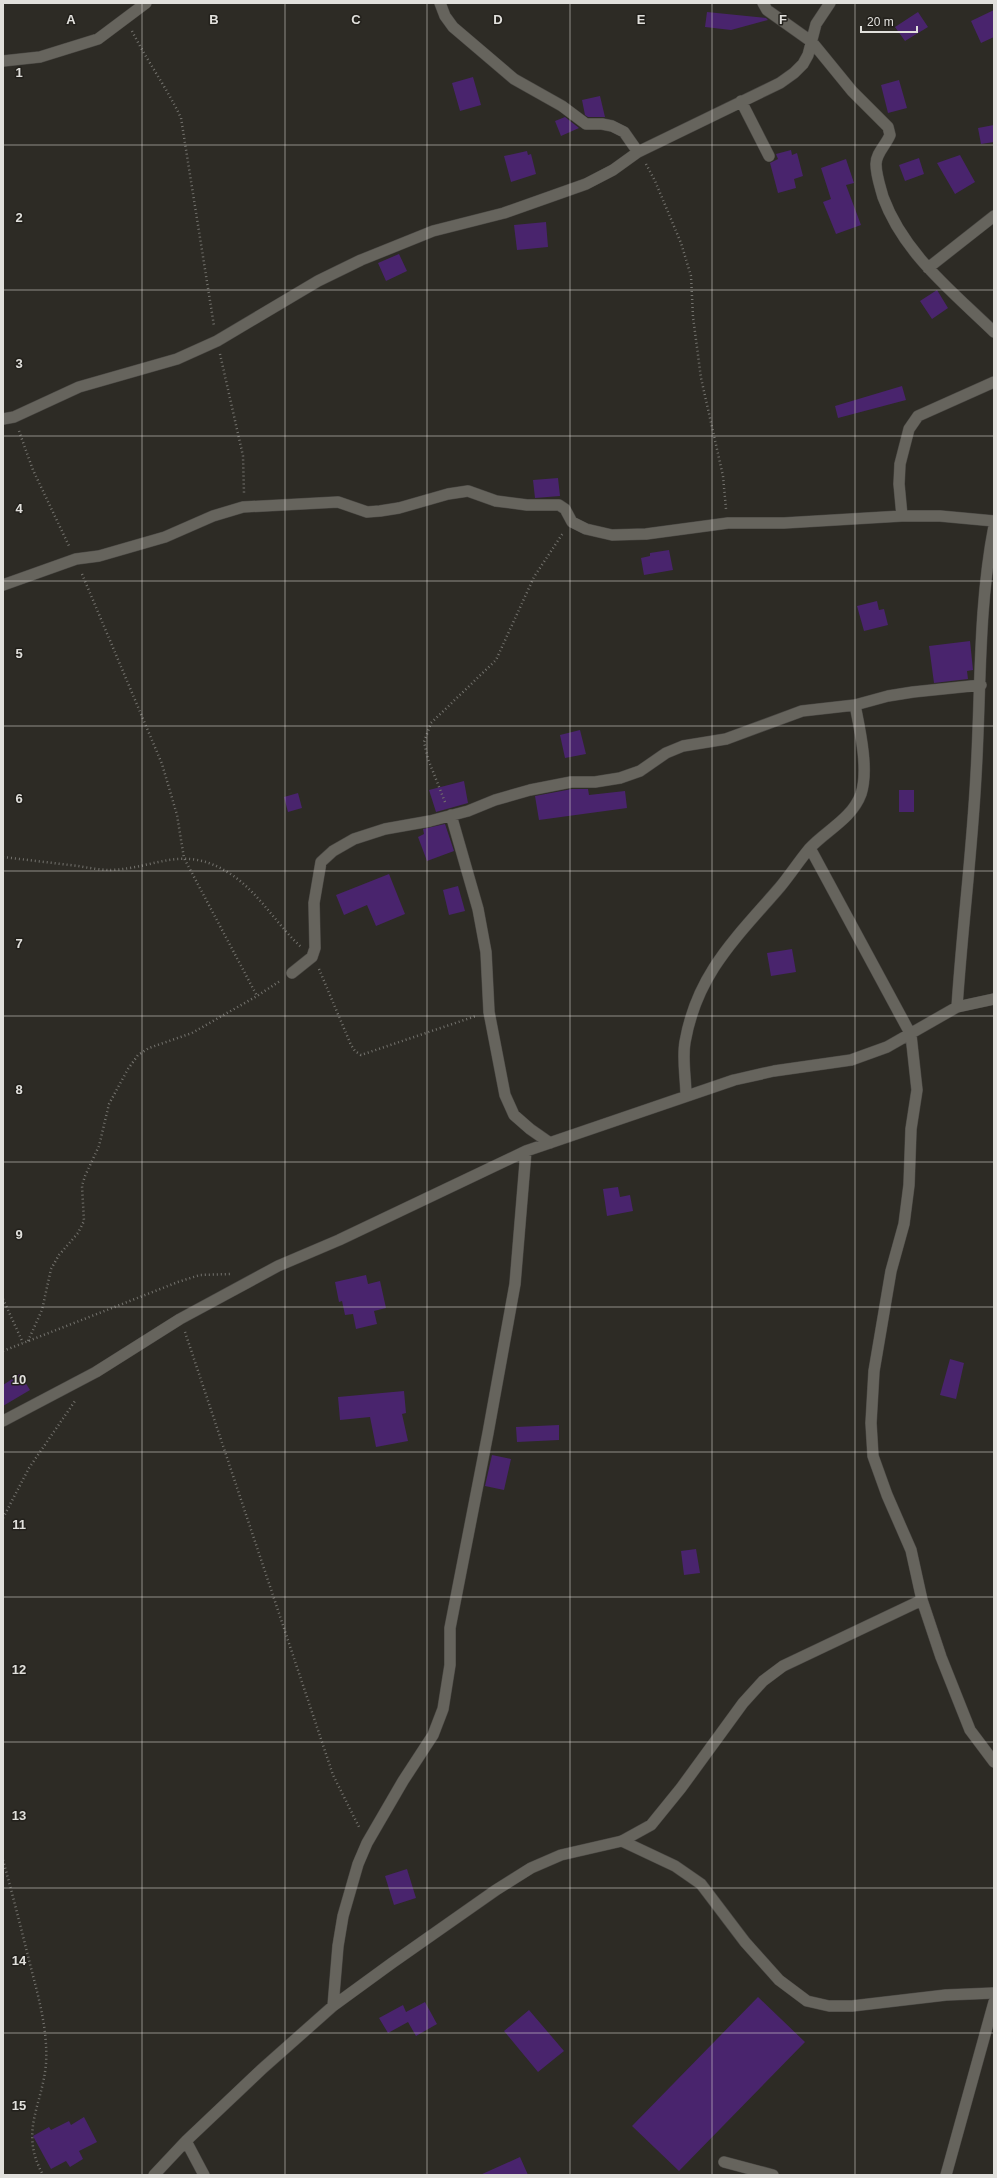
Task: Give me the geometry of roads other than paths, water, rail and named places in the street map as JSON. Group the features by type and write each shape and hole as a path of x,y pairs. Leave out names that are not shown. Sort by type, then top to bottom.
{"street":[{"path":"3,61 40,57 71,49 98,39 126,20 146,3"},
{"path":"440,3 445,16 453,27 514,79 562,106 586,124 602,124 612,126 624,132 638,152"},
{"path":"763,3 767,10 812,42 852,91 888,127 890,135 879,152 876,163 878,182 888,211 900,232 928,268 994,332"},
{"path":"3,419 14,417 79,387 177,359 217,341 318,281 361,260 433,232 504,213 586,184 613,170 638,152 780,83 794,73 808,55 816,24 830,3"},
{"path":"741,101 769,156"},
{"path":"928,268 994,216"},
{"path":"902,516 899,484 900,464 909,429 918,416 994,382"},
{"path":"3,585 76,559 99,556 165,537 213,516 243,507 338,502 367,512 400,508 448,494 468,491 496,501 527,505 559,505 564,509 572,522 586,529 612,535 646,534 728,524 902,516 940,516 994,521"},
{"path":"957,1007 962,933 976,782 977,720 981,685 986,566 994,526"},
{"path":"292,973 312,957 315,948 313,917 316,884 321,862 332,851 354,839 386,829 430,821 530,790 571,782 595,782 620,778 640,771 666,753 683,746 726,739 802,711 855,704 894,695 981,685"},
{"path":"686,1096 685,1043 697,996 719,957 781,886 810,848 848,813 861,794 864,774 863,758 861,734 855,704"},
{"path":"451,815 478,909 486,952 489,1012 505,1095 514,1115 530,1129 550,1143"},
{"path":"810,848 910,1034 917,1090 911,1129 909,1185 904,1224 891,1271 874,1371 871,1423 873,1456 887,1495 911,1550 922,1600 941,1657 970,1730 994,1762"},
{"path":"3,1421 96,1372 180,1319 278,1266 339,1240 526,1151 734,1080 774,1071 851,1060 887,1047 957,1007 994,999"},
{"path":"333,2006 338,1946 343,1916 358,1864 367,1843 403,1781 434,1735 443,1709 450,1665 450,1628 515,1284 526,1151"},
{"path":"154,2175 186,2141 262,2069 333,2006 496,1890 531,1868 561,1854 622,1841 651,1825 662,1813 742,1703 763,1681 783,1666 818,1648 922,1600"},
{"path":"622,1841 674,1866 701,1884 745,1942 779,1980 807,2001 829,2006 852,2006 930,1997 994,1993"},
{"path":"946,2175 994,2002"},
{"path":"186,2141 204,2175"},
{"path":"724,2162 773,2175"}]}
